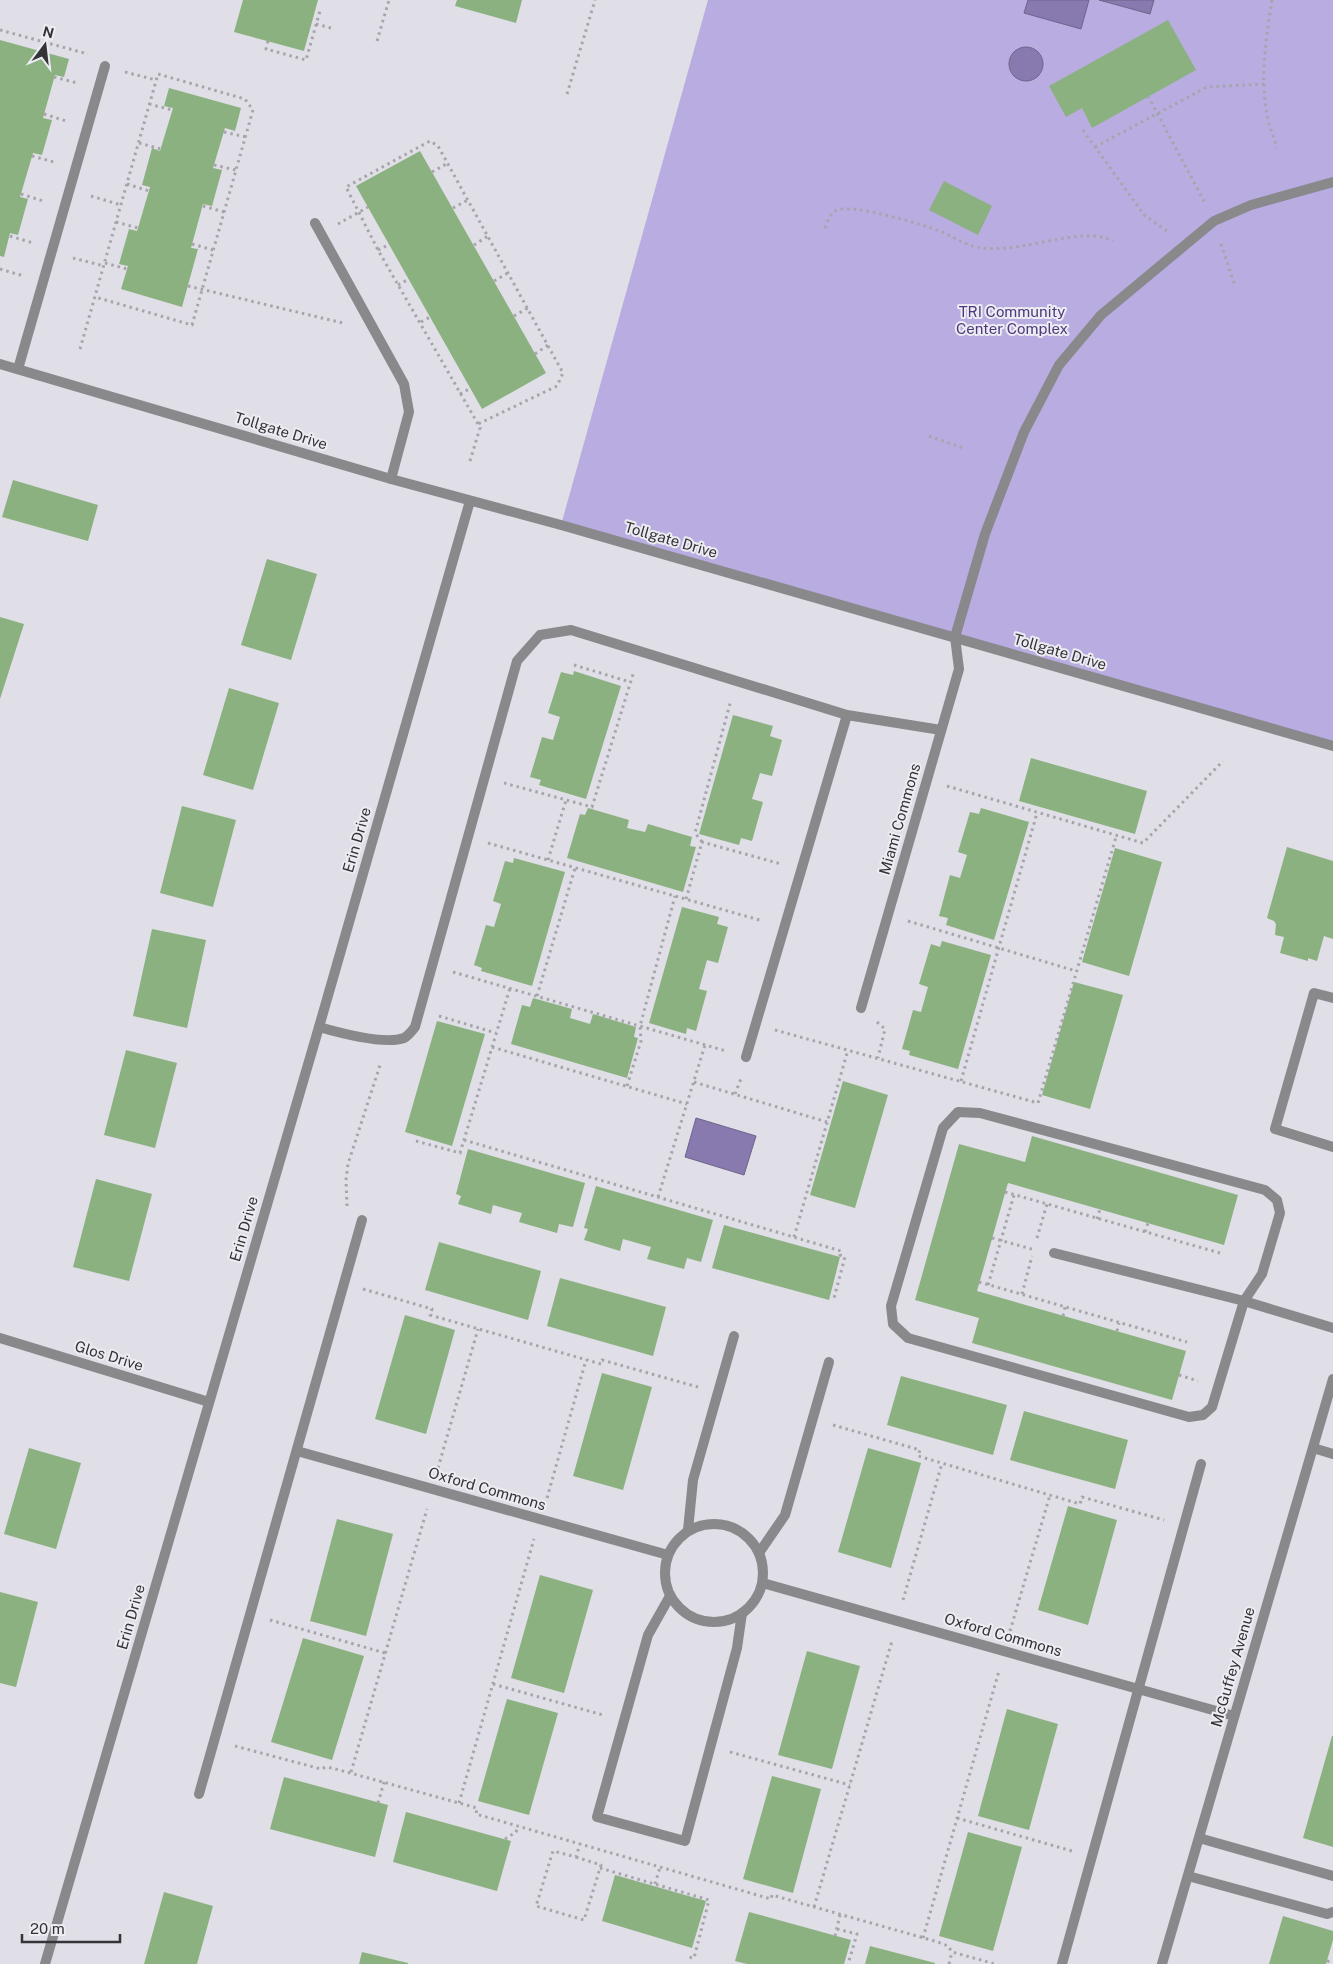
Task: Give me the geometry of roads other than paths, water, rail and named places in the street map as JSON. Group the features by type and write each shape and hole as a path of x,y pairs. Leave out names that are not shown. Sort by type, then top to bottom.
{"street":[{"path":"18,369 105,66"},
{"path":"955,637 985,534 1024,432 1059,366 1101,315 1214,221 1252,205 1333,182"},
{"path":"315,223 404,384 409,412 391,479"},
{"name":"Tollgate Drive","path":"0,364 391,479 561,525 1333,746"},
{"name":"Erin Drive","path":"45,1964 319,1027 470,501"},
{"path":"319,1027 350,1035 389,1040 405,1038 415,1027 517,661 540,635 572,630 847,715 941,730"},
{"name":"Miami Commons","path":"861,1008 958,669 955,637"},
{"path":"746,1057 847,715"},
{"path":"1333,998 1314,993 1275,1129 1333,1147"},
{"path":"958,1112 980,1113 1264,1190 1277,1200 1280,1213 1262,1274 1244,1301 1212,1407 1203,1415 1189,1417 908,1338 893,1324 891,1306 944,1128 958,1112"},
{"path":"199,1794 361,1224"},
{"path":"1054,1253 1244,1301 1333,1328"},
{"path":"688,1530 693,1480 734,1336"},
{"name":"Glos Drive","path":"0,1338 209,1402"},
{"path":"759,1553 785,1515 829,1362"},
{"name":"McGuffey Avenue","path":"1162,1964 1333,1379"},
{"path":"1313,1448 1333,1454"},
{"name":"Oxford Commons","path":"297,1451 668,1555"},
{"path":"1062,1964 1201,1464"},
{"path":"704,1524 721,1524 738,1529 750,1539 759,1553 763,1570 763,1583 754,1602 742,1614 726,1621 709,1622 695,1619 680,1609 670,1596 665,1579 668,1555 675,1542 688,1530 704,1524"},
{"name":"Oxford Commons","path":"763,1583 1234,1716"},
{"path":"670,1596 648,1635 596,1817 686,1841 737,1648 742,1614"},
{"path":"1199,1838 1333,1876"},
{"path":"1188,1876 1327,1914 1333,1912"}],"park label":[{"name":"TRI Community Center Complex","path":"1012,320"}]}
